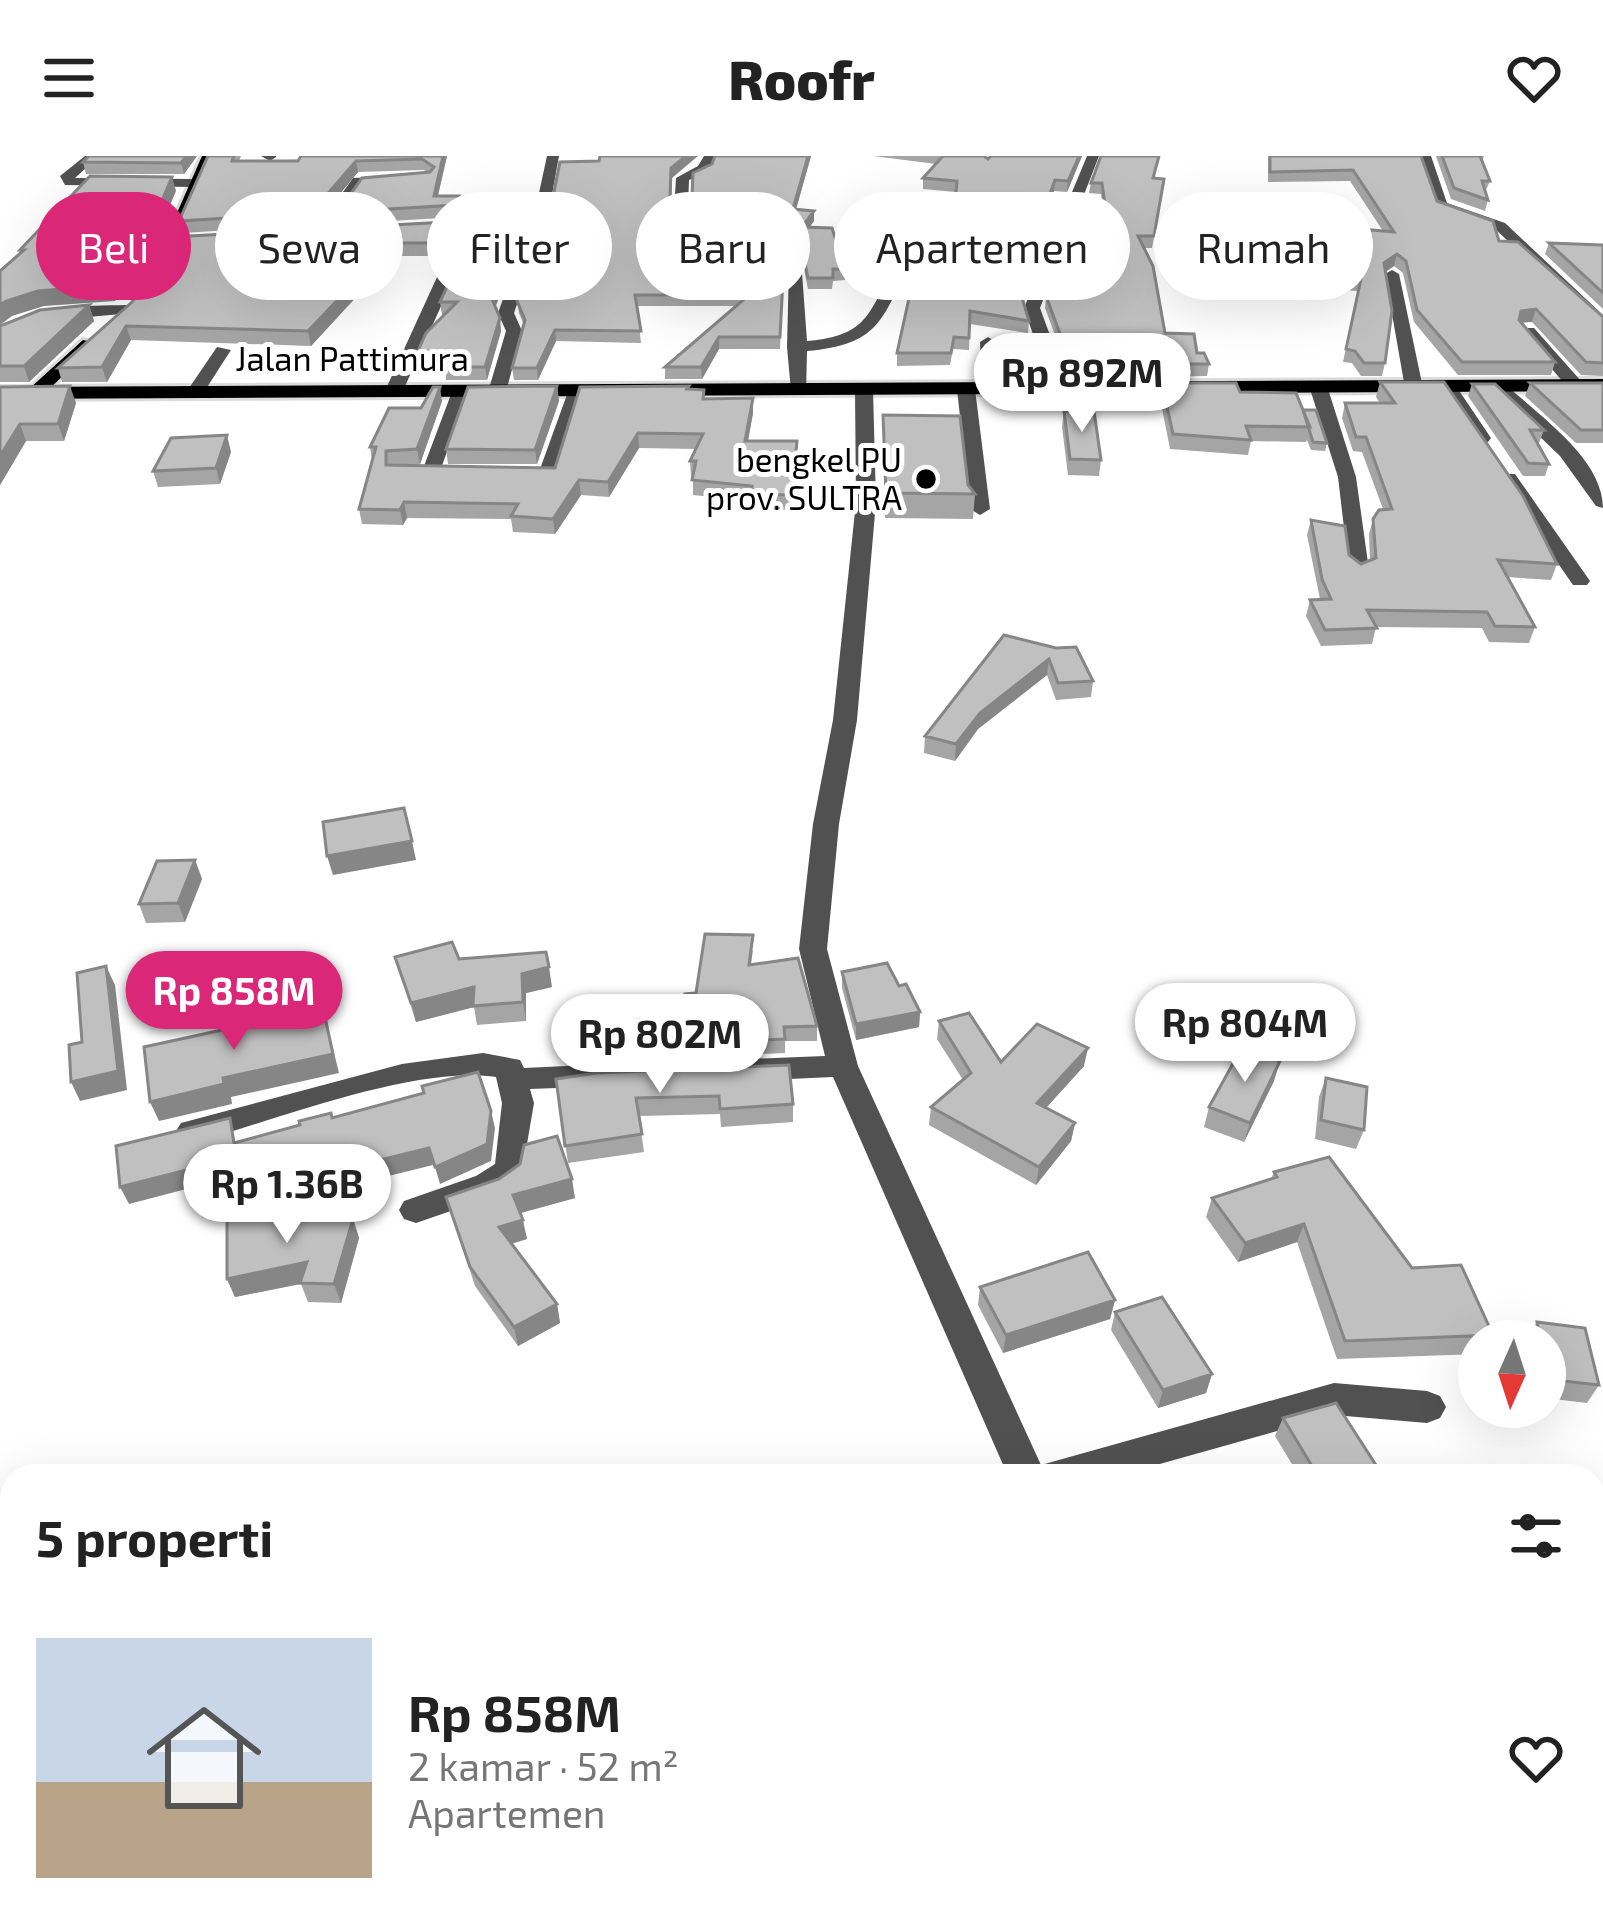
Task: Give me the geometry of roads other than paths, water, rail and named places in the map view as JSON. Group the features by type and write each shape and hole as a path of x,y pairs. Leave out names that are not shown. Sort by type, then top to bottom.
{"highway":[{"name":"Jalan Pattimura","path":"0,393 1603,385"}],"main road":[{"path":"188,192 208,156"},
{"path":"36,392 134,300"}],"street":[{"path":"94,156 67,176 70,182 191,183"},
{"path":"546,192 553,156"},
{"path":"710,156 704,169 683,178 678,262 796,262 795,347 800,391"},
{"path":"1078,192 1093,156"},
{"path":"1425,156 1441,205 1500,226 1603,324"},
{"path":"350,192 358,181 424,179"},
{"path":"1392,274 1414,388"},
{"path":"393,393 434,300"},
{"path":"497,392 514,331 506,314 511,300"},
{"path":"795,347 850,344 864,336 883,300"},
{"path":"1034,300 1031,308 1061,390"},
{"path":"0,336 16,324 87,311 126,310"},
{"path":"1526,329 1575,385"},
{"path":"988,342 991,389"},
{"path":"196,392 223,350"},
{"path":"1498,387 1567,452 1603,502"},
{"path":"1448,388 1580,581"},
{"path":"966,389 980,509"},
{"path":"1319,389 1347,477 1359,570"},
{"path":"864,390 866,502 845,719 813,949 843,1066 1022,1464"},
{"path":"452,474 422,474 459,393"},
{"path":"492,474 547,475 575,393"},
{"path":"705,1072 843,1066"},
{"path":"169,1136 440,1068 509,1068 515,1079 518,1127 510,1170 488,1185 416,1210"},
{"path":"515,1079 634,1075"},
{"path":"1098,1464 1334,1399 1426,1407"}],"place":[{"name":"bengkel PU prov. SULTRA","path":"926,479"}]}
